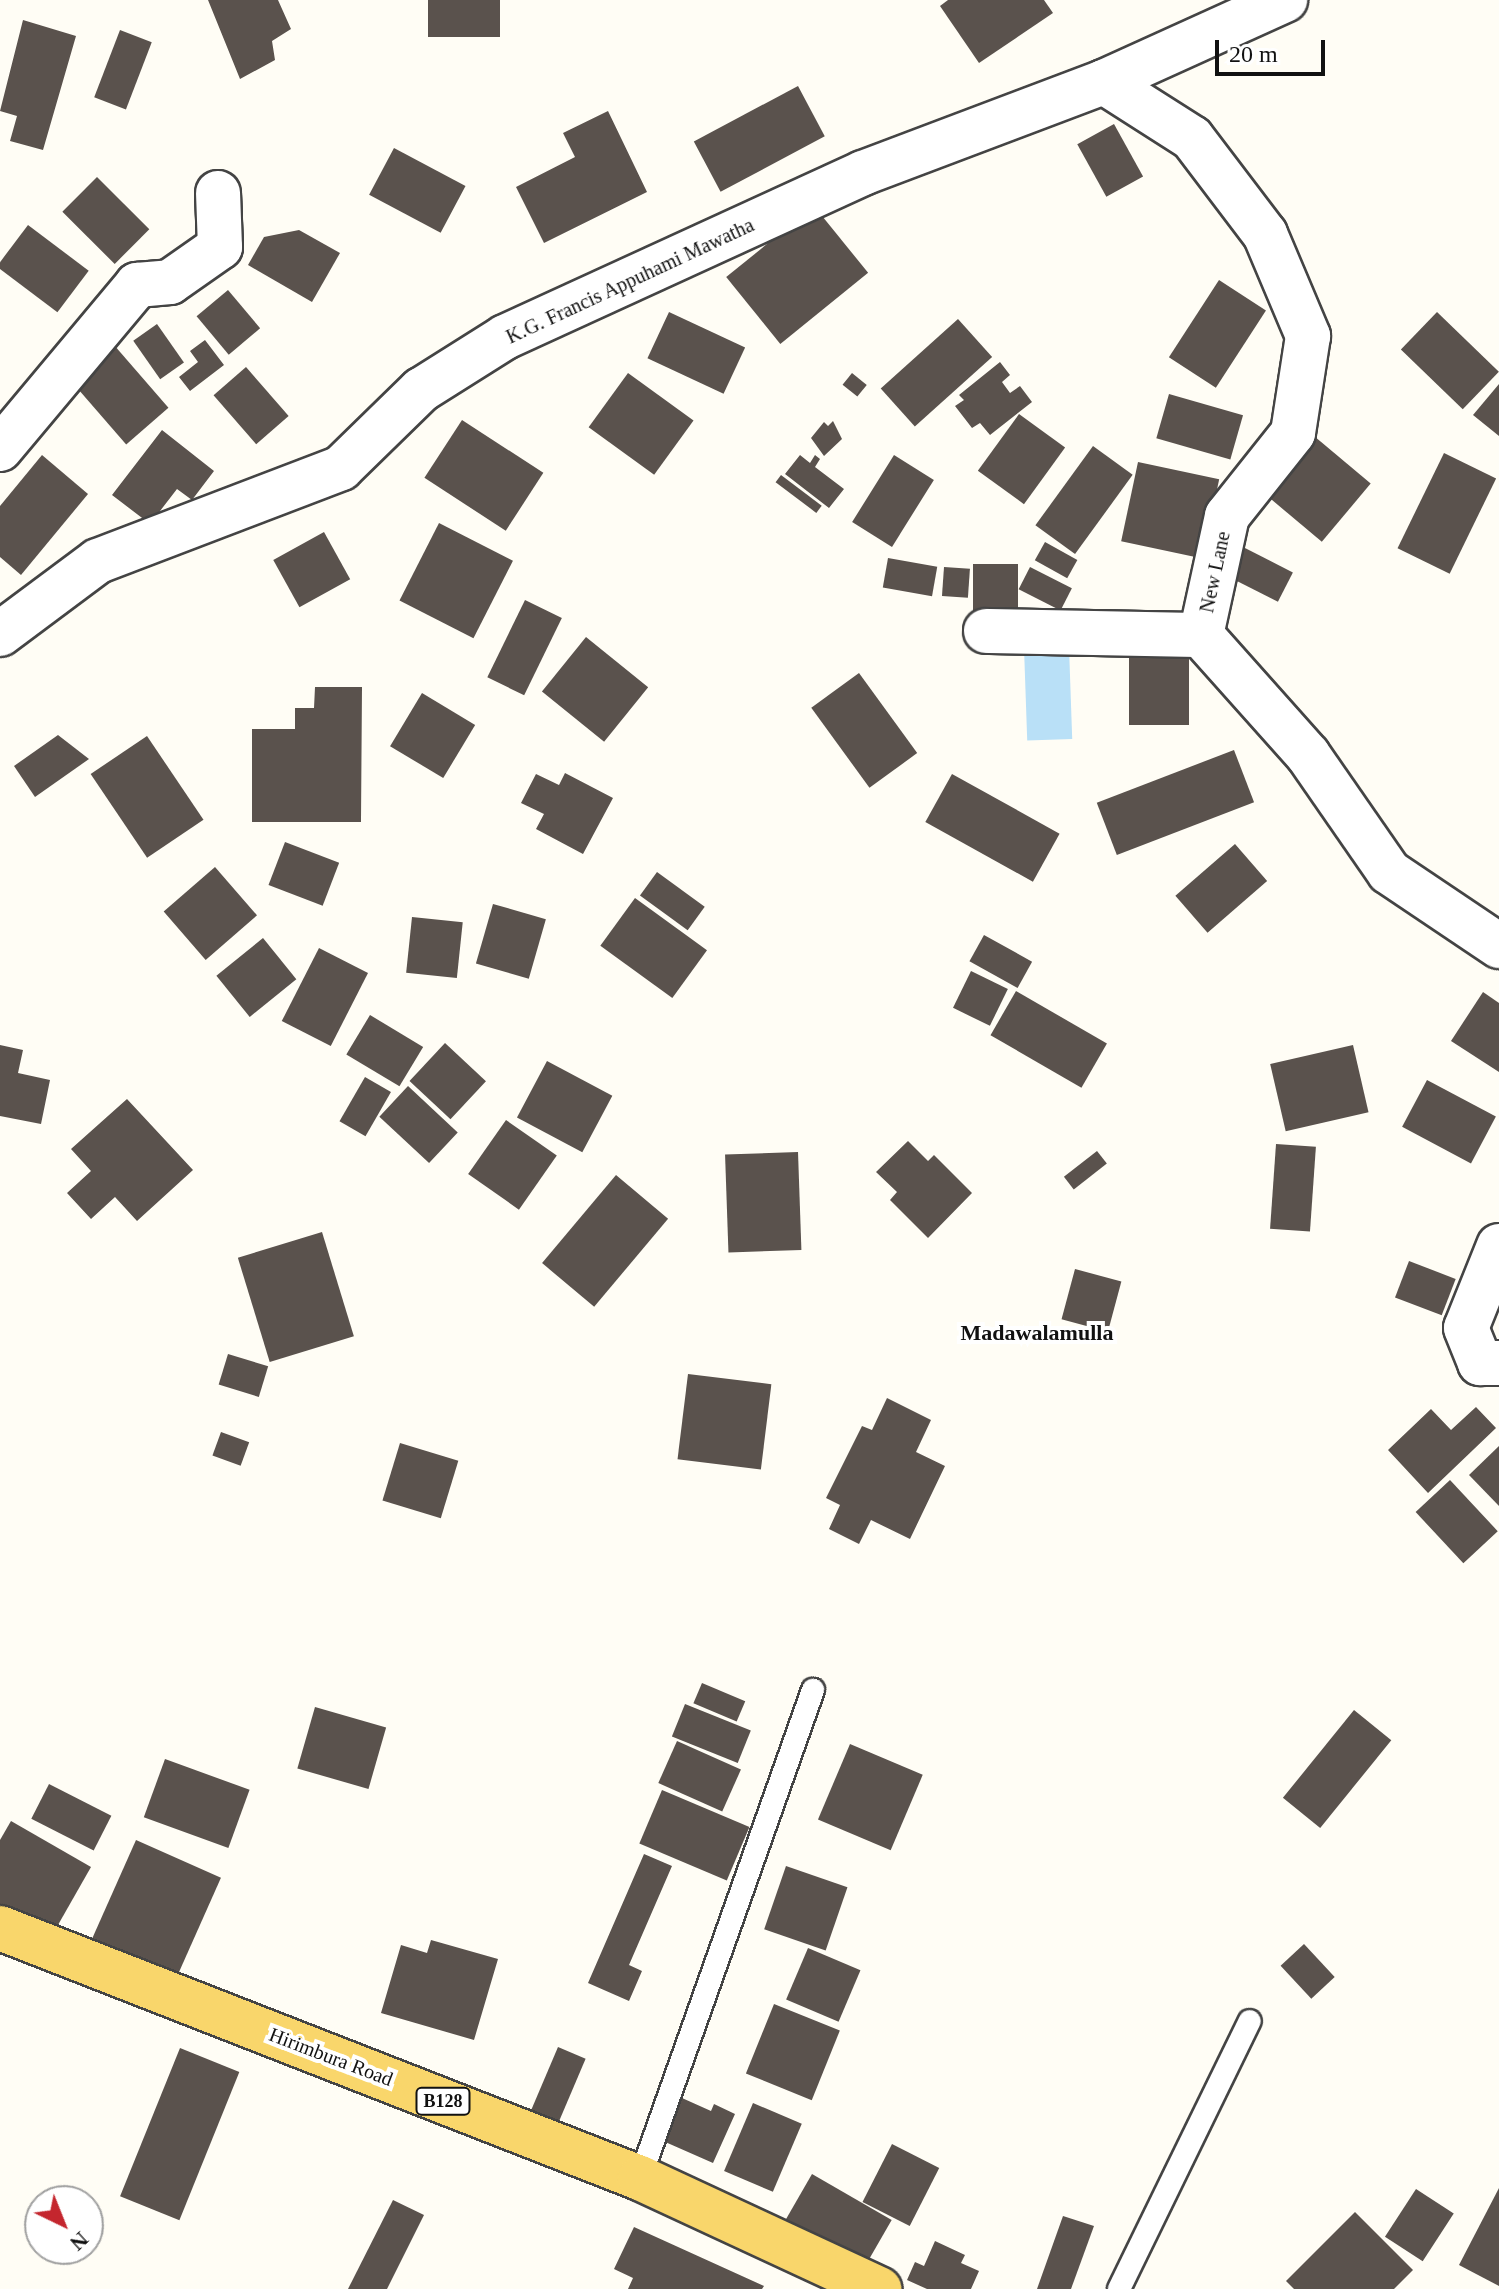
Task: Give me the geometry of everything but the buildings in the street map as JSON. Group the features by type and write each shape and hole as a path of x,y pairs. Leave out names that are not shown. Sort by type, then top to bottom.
{"main road":[{"name":"Hirimbura Road","path":"0,1928 640,2178 879,2289"}],"street":[{"name":"K.G. Francis Appuhami Mawatha","path":"5,619 98,561 341,468 421,390 505,337 863,173 1104,82 1285,0"},
{"name":"New Lane","path":"1104,82 1192,138 1265,234 1308,336 1293,433 1227,516 1201,635 1308,755 1389,872 1499,946"},
{"path":"0,449 137,285 170,282 220,247 218,193"},
{"path":"986,631 1201,635"},
{"path":"1499,1246 1466,1328 1480,1363 1499,1363"}],"lane":[{"path":"640,2178 813,1690"},
{"path":"1119,2289 1250,2021"}],"water":[{"path":"1069,647 1072,739 1027,741 1024,649"}],"district":[{"name":"Madawalamulla","path":"1037,1333"}]}
